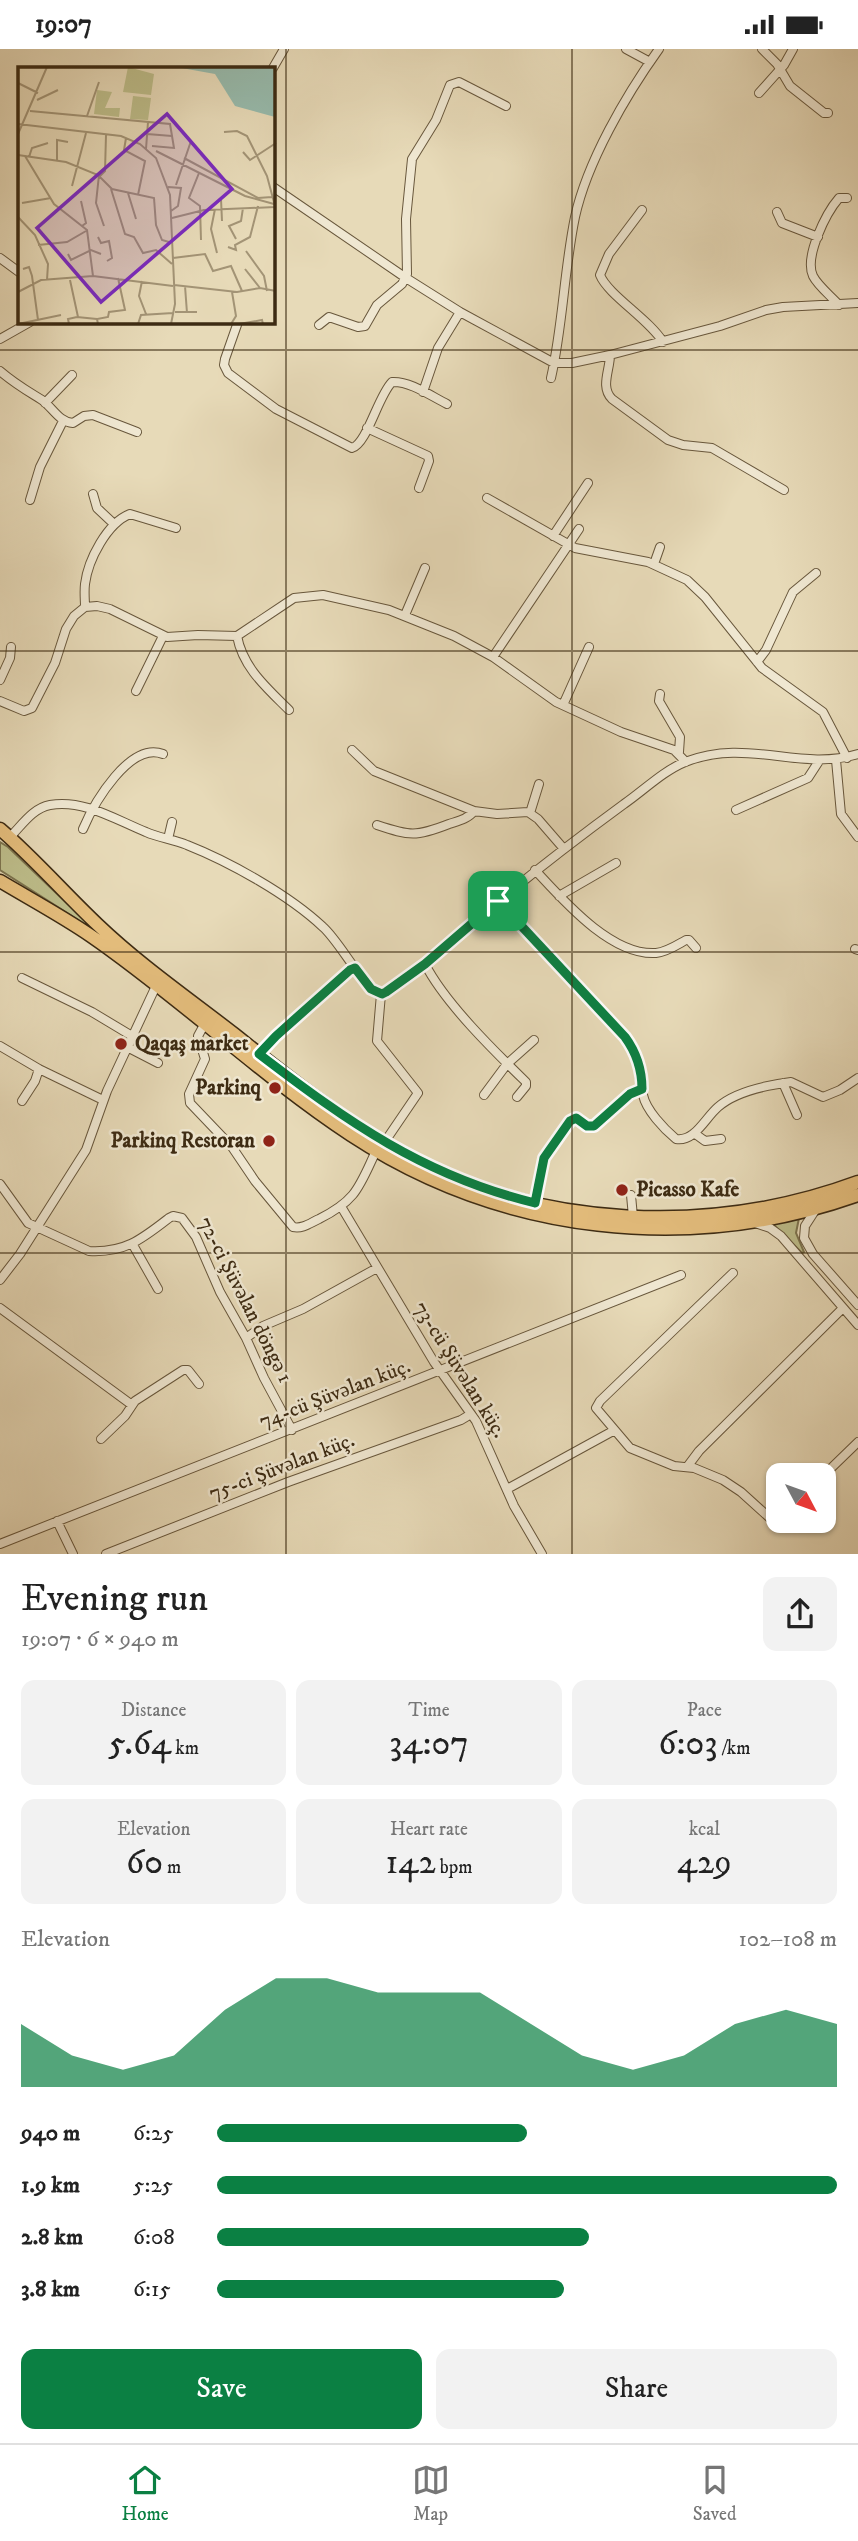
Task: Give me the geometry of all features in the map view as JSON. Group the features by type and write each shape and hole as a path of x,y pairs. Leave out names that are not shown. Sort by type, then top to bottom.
{"main road":[{"path":"3,835 108,934 380,1147 450,1176 488,1191 535,1203 634,1217 685,1217 750,1211 858,1182"},
{"path":"0,881 89,934 312,1108 446,1186 548,1218 634,1229 684,1230 752,1223 817,1209 858,1195"}],"street":[{"path":"274,67 284,49"},
{"path":"626,49 650,62"},
{"path":"551,378 579,202 622,107 659,49"},
{"path":"762,49 777,64 790,86 824,113 828,113"},
{"path":"759,93 779,71 793,49"},
{"path":"319,325 329,317 358,327 365,326 377,305 406,278 406,219 412,159 436,120 450,85 459,82 506,106"},
{"path":"275,188 460,312 555,363 572,363 663,342 766,310 858,303"},
{"path":"839,305 815,280 810,262 818,237 834,204 839,198 848,198"},
{"path":"642,210 609,254 600,275 607,286 656,331 663,342"},
{"path":"777,212 782,223 818,237"},
{"path":"0,258 18,271"},
{"path":"423,392 438,348 460,312"},
{"path":"0,339 26,324"},
{"path":"237,324 225,359 224,365 228,373 276,409 352,448 359,445 392,383 398,382 447,404"},
{"path":"610,355 605,387 611,399 668,440 682,445 712,448 783,490"},
{"path":"0,371 24,391 45,403 64,421 73,423 84,416 93,415 137,432"},
{"path":"45,403 72,375"},
{"path":"30,500 40,467 64,421"},
{"path":"367,428 428,457 419,488"},
{"path":"553,536 588,482"},
{"path":"93,493 97,508 114,524"},
{"path":"487,498 568,545 654,564 687,580 699,590 757,662 778,681 823,712 847,758"},
{"path":"85,607 88,571 114,524 130,514 176,527"},
{"path":"493,657 579,529"},
{"path":"654,564 660,547"},
{"path":"405,615 425,568"},
{"path":"757,662 766,650 793,592 816,573"},
{"path":"0,701 24,711 32,708 55,663 66,629 74,616 85,607 110,609 163,636 237,636 289,600 306,595 338,597 405,615 454,635 493,657 563,705 621,732 679,752 686,762"},
{"path":"136,691 163,636"},
{"path":"237,636 242,654 259,680 289,710"},
{"path":"0,680 10,658 11,647"},
{"path":"563,705 589,647"},
{"path":"660,694 659,701 680,737 679,752"},
{"path":"352,750 374,771 474,811 489,814 530,814 564,849"},
{"path":"204,1025 198,1036 205,1059 189,1094 190,1103 232,1147 255,1181 293,1227 301,1228 342,1208 360,1185 380,1147 418,1093 377,1041 382,994 425,964 535,870 671,770 686,762 737,751 819,761 858,754"},
{"path":"83,829 92,809 131,761 149,752 163,754"},
{"path":"836,760 841,814 858,837"},
{"path":"736,810 808,778 819,761"},
{"path":"530,814 539,785"},
{"path":"3,835 33,812 46,805 61,803 92,809 148,834 183,843 298,906 332,935 371,989 382,994"},
{"path":"377,825 417,835 467,818 474,811"},
{"path":"168,839 172,822"},
{"path":"559,896 616,863"},
{"path":"535,870 588,923 629,949 660,953 686,940 696,949"},
{"path":"498,901 625,1037 636,1053 646,1104 671,1135 680,1140 694,1133 715,1109 727,1100 783,1083 795,1083 823,1097 858,1078"},
{"path":"425,964 435,983 527,1084 517,1097"},
{"path":"259,1054 344,974 355,968"},
{"path":"22,978 92,1012 132,1036"},
{"path":"0,1280 37,1228 86,1150 94,1133 103,1100 156,986"},
{"path":"484,1095 507,1064 534,1040"},
{"path":"0,1046 39,1069 103,1100"},
{"path":"127,1047 159,1063"},
{"path":"22,1101 39,1069"},
{"path":"783,1083 797,1115"},
{"path":"535,1203 544,1158 570,1121 576,1118 587,1126 594,1126 630,1094 642,1089"},
{"path":"694,1133 705,1141 721,1139"},
{"path":"0,1184 22,1217 37,1228"},
{"path":"631,1195 634,1217"},
{"name":"73-cü Şüvəlan küç.","path":"342,1208 441,1371 471,1414 542,1554"},
{"path":"817,1209 810,1215 805,1226 806,1244 858,1305"},
{"name":"72-ci Şüvəlan döngə 1","path":"37,1228 89,1251 111,1250 133,1245 169,1218 183,1218 196,1237 220,1292 292,1430"},
{"path":"752,1223 770,1228 780,1237 858,1325"},
{"path":"133,1245 158,1289"},
{"path":"246,1338 263,1326 303,1309 377,1268"},
{"path":"733,1273 597,1405 597,1411 613,1431 635,1451 674,1466 694,1468 723,1480 766,1514"},
{"name":"74-cü Şüvəlan küç.","path":"0,1544 681,1275"},
{"path":"0,1308 132,1405"},
{"path":"687,1467 699,1451 843,1308"},
{"path":"101,1439 141,1397 186,1369 199,1384"},
{"name":"75-ci Şüvəlan küç.","path":"106,1554 471,1414"},
{"path":"507,1489 613,1431"},
{"path":"836,1463 858,1442"},
{"path":"57,1521 73,1554"}],"green space":[{"path":"0,842 8,847 97,932 0,870"},
{"path":"799,1218 796,1233 804,1252 802,1253 773,1224"}],"place":[{"name":"Qaqaş market","path":"121,1044"},
{"name":"Parkinq","path":"275,1088"},
{"name":"Parkinq Restoran","path":"269,1141"},
{"name":"Picasso Kafe","path":"622,1190"}],"route":[{"path":"498,901 625,1037 636,1053 642,1081 642,1089 630,1094 594,1126 587,1126 576,1118 570,1121 544,1158 535,1203 488,1191 404,1154 357,1126 259,1054 350,970 355,968 375,992 382,994 425,964 498,901"}]}
